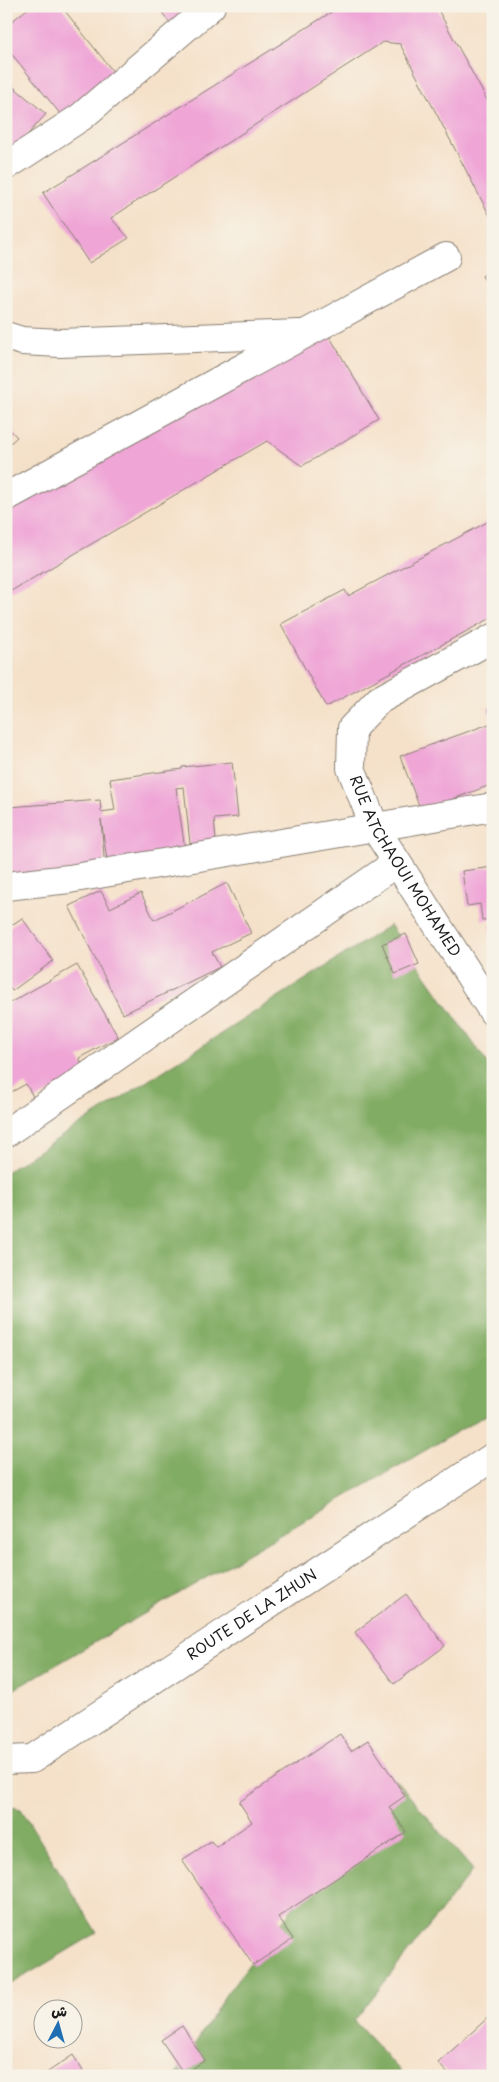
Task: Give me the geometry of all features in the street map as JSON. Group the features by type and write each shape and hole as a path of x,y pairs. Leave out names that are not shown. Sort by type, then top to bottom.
{"street":[{"path":"6,166 82,117 211,6"},
{"path":"6,497 446,256"},
{"path":"6,336 22,341 60,343 305,333"},
{"name":"RUE ATCHAOUI MOHAMED","path":"493,638 379,700 352,728 351,768 375,828 396,864 493,1012"},
{"path":"6,886 69,879 493,807"},
{"path":"6,1133 396,864"},
{"name":"ROUTE DE LA ZHUN","path":"6,1760 32,1760 493,1457"}],"green space":[{"path":"390,925 493,1071 493,1411 6,1694 6,1172"},
{"path":"394,1778 473,1870 354,2021 405,2076 175,2076 226,1994"},
{"path":"6,1806 21,1809 97,1933 6,1987"}],"building":[{"path":"31,6 61,6 119,79 66,121 6,47 6,26"},
{"path":"157,6 193,6 170,23"},
{"path":"341,6 436,6 493,111 493,222 400,44 383,42 111,218 129,238 89,263 43,193"},
{"path":"10,84 46,114 6,159 6,88"},
{"path":"493,270 493,294 482,276"},
{"path":"324,327 379,420 302,466 267,441 6,594 6,513"},
{"path":"6,426 17,437 6,447"},
{"path":"493,519 493,617 326,707 281,624 345,590 348,596"},
{"path":"493,707 493,720 488,709"},
{"path":"489,724 493,735 493,784 421,811 400,756"},
{"path":"232,762 238,817 214,819 217,850 191,853 184,787 176,788 186,856 108,867 101,819 105,870 6,878 6,788 9,807 100,800 101,812 115,810 110,779 182,769 182,767"},
{"path":"493,867 493,919 482,920 480,904 467,906 462,871"},
{"path":"227,883 251,933 212,952 220,967 123,1014 69,906 101,891 110,908 141,893 154,920"},
{"path":"22,918 53,961 12,991 6,984 6,929"},
{"path":"490,925 493,925 493,939 492,939"},
{"path":"406,934 419,964 395,974 382,944"},
{"path":"77,965 118,1037 79,1058 87,1072 35,1100 26,1084 6,1095 6,1005"},
{"path":"406,1594 445,1646 394,1684 355,1632"},
{"path":"340,1734 351,1751 368,1740 405,1796 389,1807 406,1832 278,1917 293,1939 253,1965 182,1860 211,1841 216,1847 252,1822 239,1802"},
{"path":"493,2013 493,2076 450,2076 438,2063"},
{"path":"182,2026 205,2060 184,2074 161,2040"},
{"path":"73,2055 86,2076 42,2076"}]}
